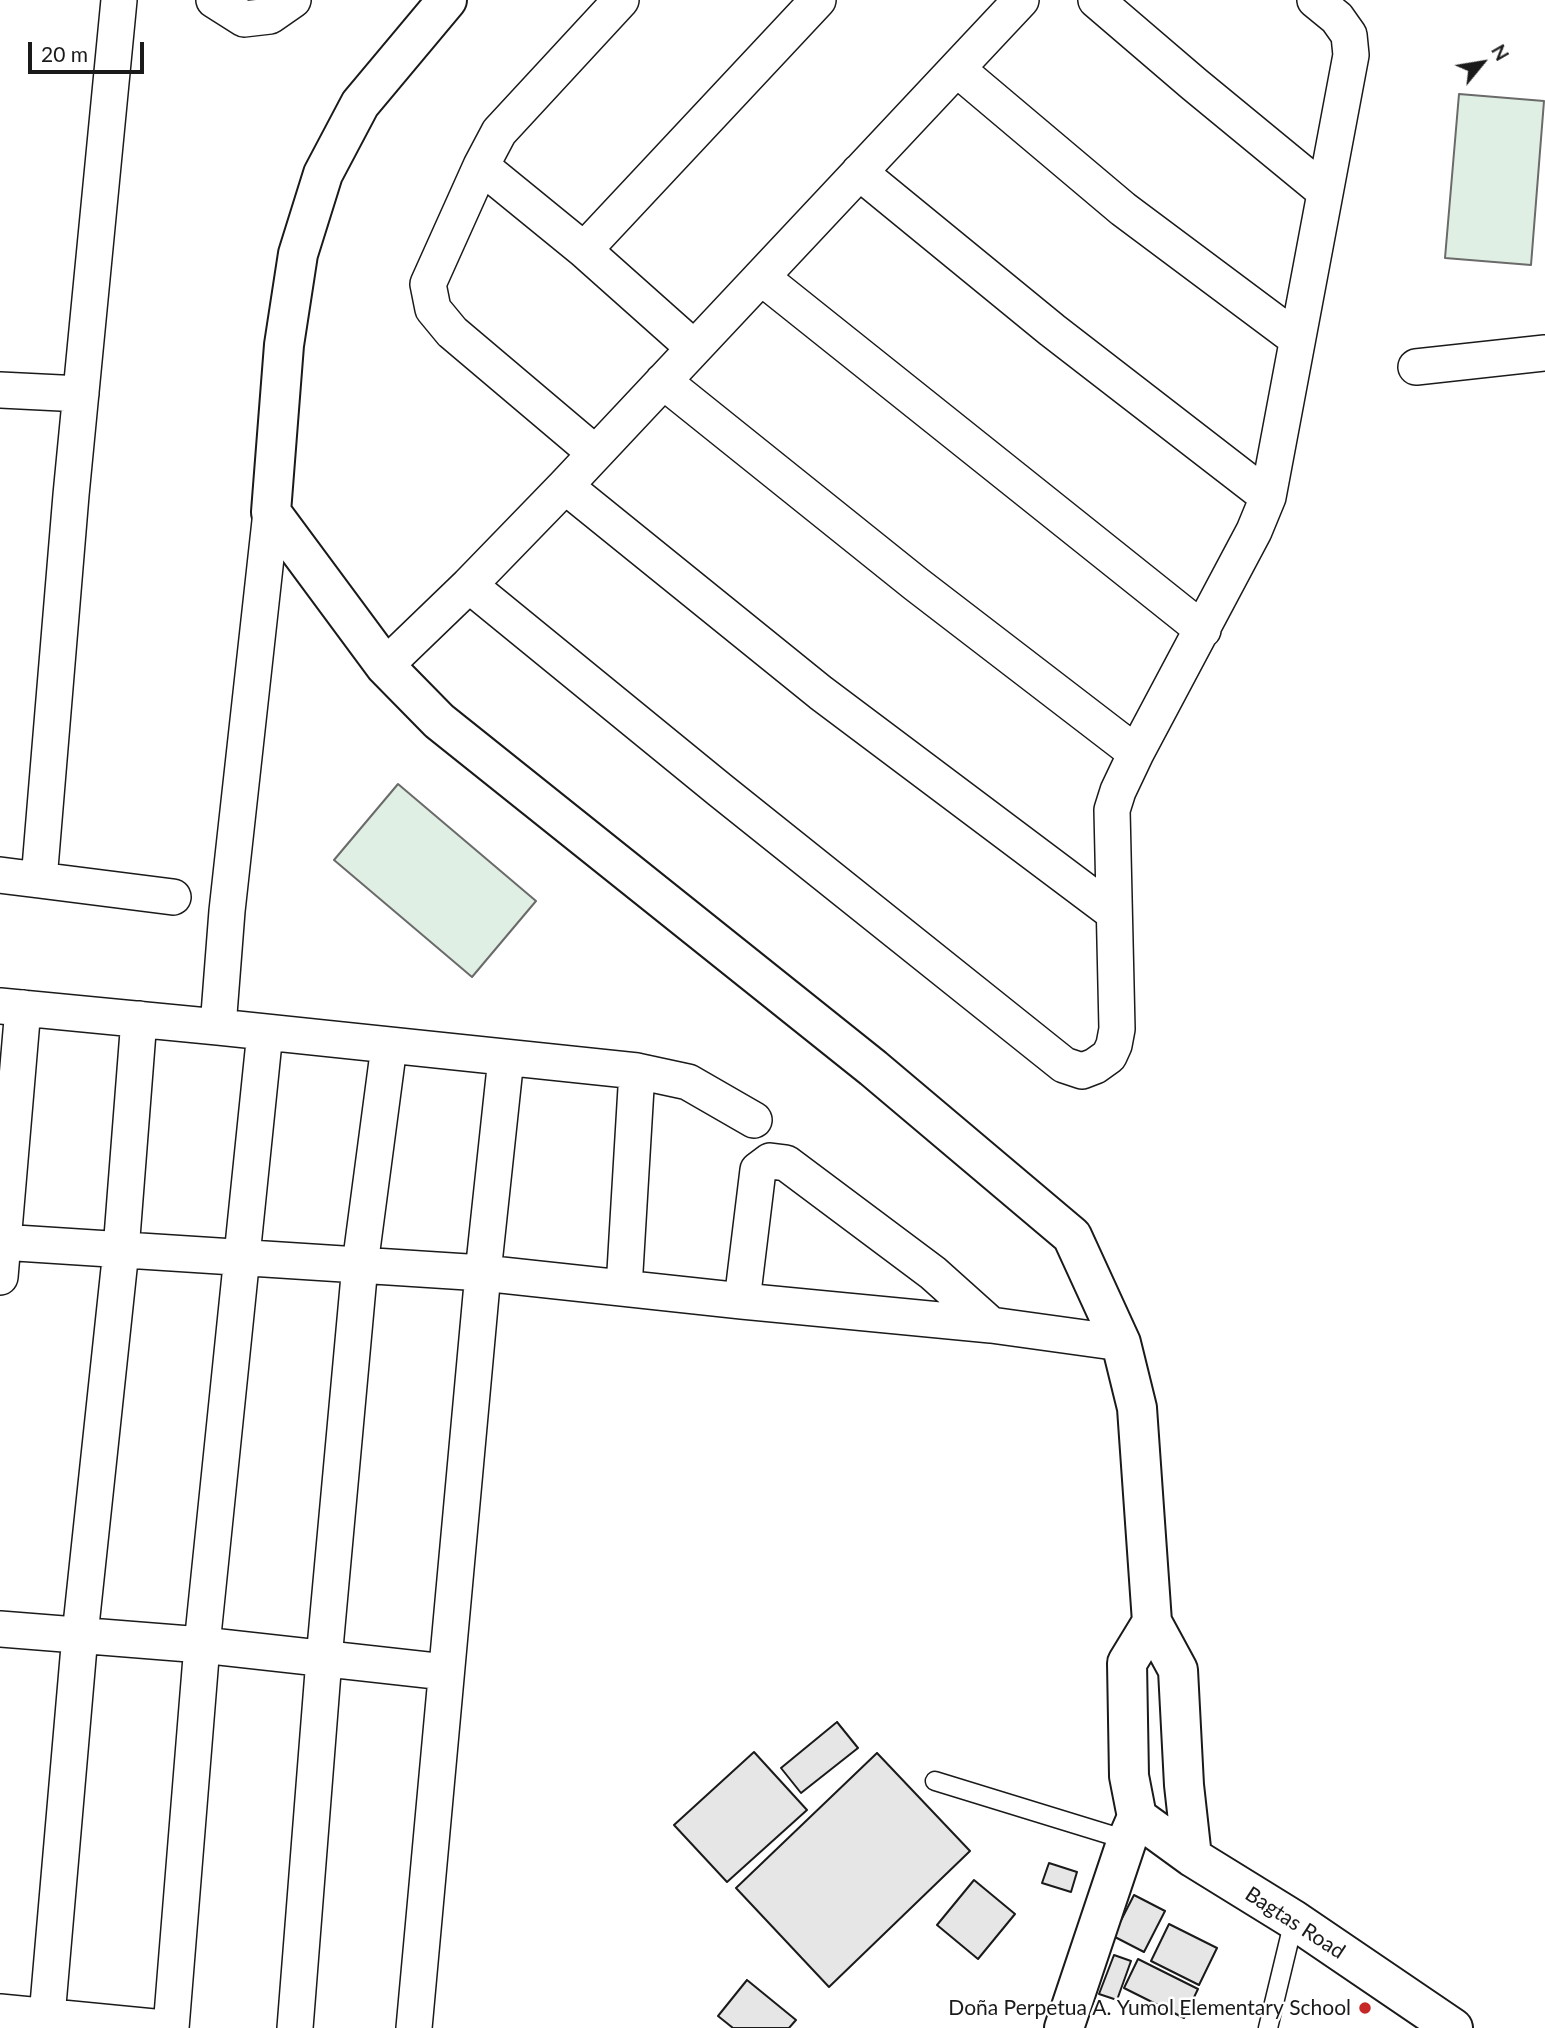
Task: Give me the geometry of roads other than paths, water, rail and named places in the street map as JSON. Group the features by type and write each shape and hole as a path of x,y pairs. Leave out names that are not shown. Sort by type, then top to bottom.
{"street":[{"path":"39,880 81,394 119,0"},
{"path":"214,0 244,19 270,16 293,0"},
{"path":"218,1027 226,911 271,512 284,345 298,254 323,174 360,104 447,0"},
{"path":"595,453 452,332 433,309 428,284 499,132 621,0"},
{"path":"584,250 818,0"},
{"path":"385,666 469,585 565,486 1021,0"},
{"path":"1096,0 1324,191"},
{"path":"469,585 1064,1065 1082,1071 1096,1066 1108,1056 1114,1045 1117,1029 1112,810 1136,753 1203,630 1254,531 1268,497 1351,55 1349,35 1337,18 1315,0"},
{"path":"957,69 1123,209 1297,339"},
{"path":"481,166 584,250 694,348"},
{"path":"859,172 1052,330 1268,497"},
{"path":"761,276 1203,630"},
{"path":"1416,367 1545,352"},
{"path":"663,381 916,584 1136,753"},
{"path":"0,390 81,394"},
{"path":"565,486 821,693 1114,913"},
{"path":"271,512 385,666 439,720 873,1068 1073,1236 1121,1343 1137,1408 1152,1622 1178,1670 1184,1785 1192,1857"},
{"path":"0,874 173,897"},
{"path":"0,1277 11,1007 637,1070 688,1082 754,1120"},
{"path":"46,2022 80,1634 121,1250 139,1019"},
{"path":"171,2028 202,1645 265,1032"},
{"path":"295,2028 324,1659 360,1265 389,1045"},
{"path":"414,2028 482,1273 506,1058"},
{"path":"624,1288 637,1070"},
{"path":"742,1301 758,1170 770,1161 786,1163 933,1273 991,1325"},
{"path":"2,1242 482,1273 991,1325 1121,1343"},
{"path":"1064,2028 1132,1828 1127,1663 1152,1622"},
{"path":"0,1629 202,1645 445,1672"},
{"name":"Bagtas Road","path":"1132,1828 1192,1857 1294,1920 1453,2028"},
{"path":"0,2012 46,2022 164,2028"}],"lane":[{"path":"935,1781 1132,1828"},
{"path":"1268,2028 1294,1920"}],"place":[{"name":"Doña Perpetua A. Yumol Elementary School","path":"1365,2008"}]}
